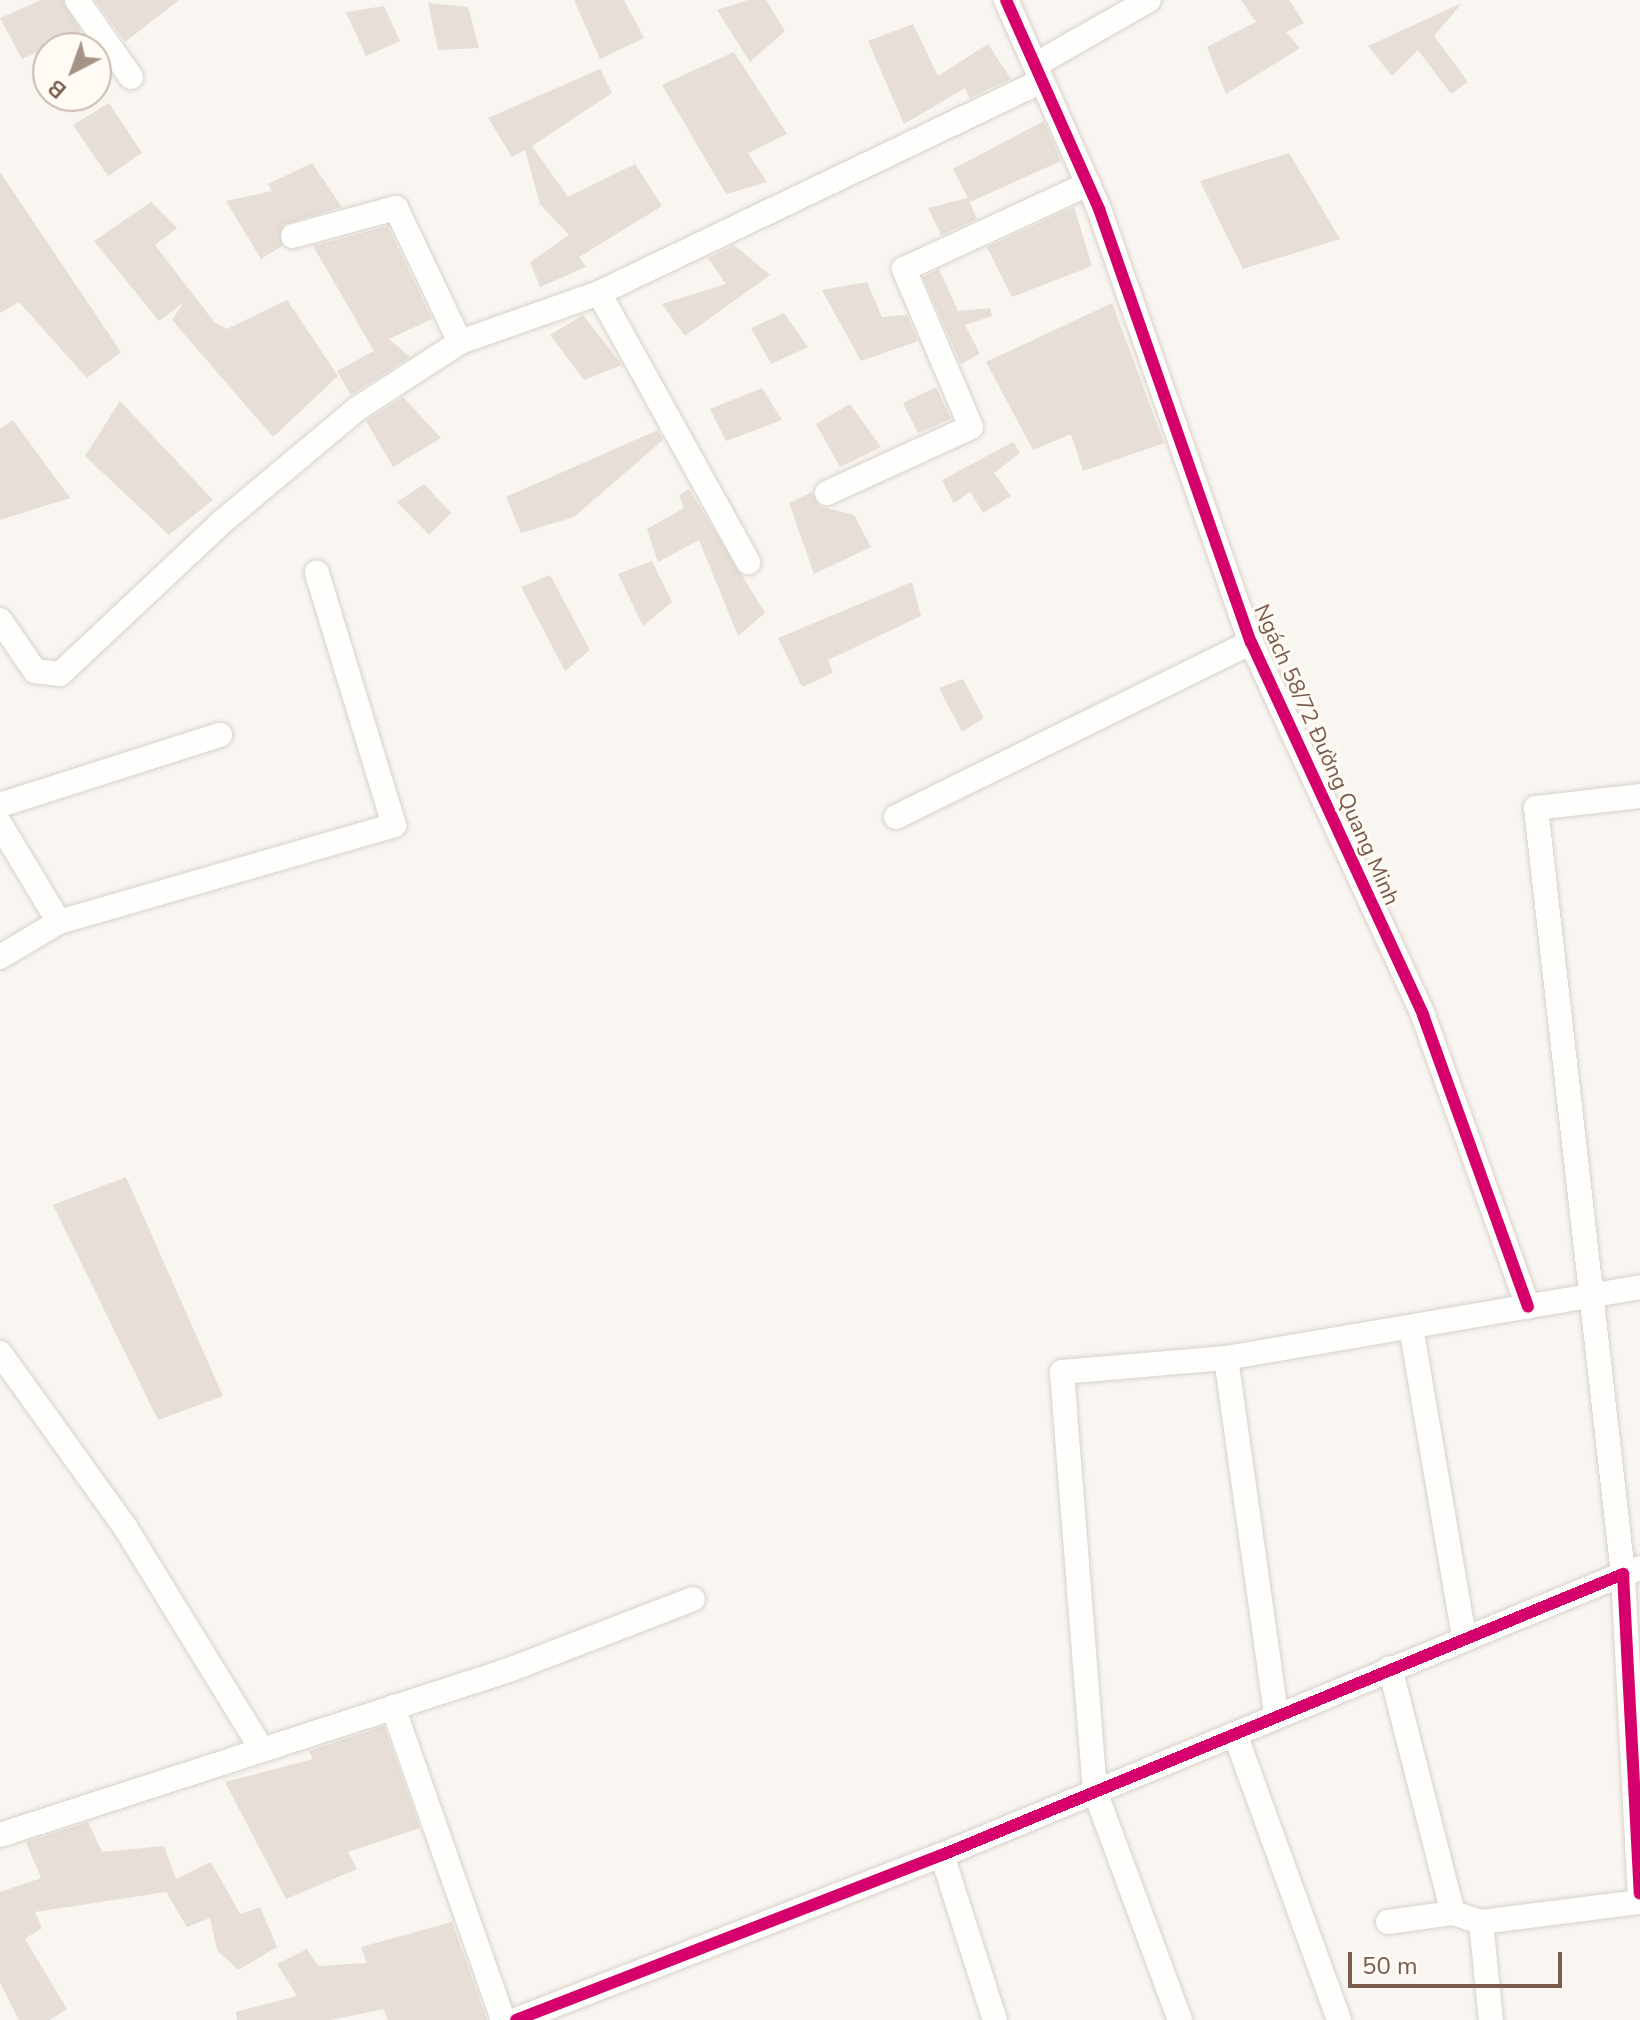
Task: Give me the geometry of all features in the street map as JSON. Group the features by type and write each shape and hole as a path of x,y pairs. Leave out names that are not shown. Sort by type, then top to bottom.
{"street":[{"path":"77,0 131,77"},
{"name":"Ngách 58/72 Đường Quang Minh","path":"1006,0 1088,184 1251,642 1423,1015 1528,1307"},
{"path":"0,620 35,671 60,674 223,521 357,409 460,342 599,293 1038,73 1149,0"},
{"path":"827,493 971,427 904,269 1088,184"},
{"path":"293,236 396,208 460,342"},
{"path":"599,293 748,562"},
{"path":"0,957 59,922 394,825 317,573"},
{"path":"896,817 1251,642"},
{"path":"0,805 220,735"},
{"path":"1640,796 1536,808 1594,1296 1632,1571 1640,1894"},
{"path":"0,824 59,922"},
{"path":"1180,2020 1095,1792 1062,1372 1226,1358 1640,1287"},
{"path":"1411,1327 1464,1638"},
{"path":"0,1353 125,1527 261,1748"},
{"path":"1226,1358 1276,1715"},
{"path":"516,2020 942,1855 1390,1668 1632,1571"},
{"path":"0,1835 393,1707 693,1599"},
{"path":"1390,1668 1453,1913"},
{"path":"393,1707 503,2020"},
{"path":"1235,1734 1339,2020"},
{"path":"942,1855 995,2020"},
{"path":"1388,1922 1453,1913 1481,1922 1640,1902"},
{"path":"1481,1922 1491,2020"}],"building":[{"path":"41,0 62,0 81,32 32,32 32,54 22,59 0,18"},
{"path":"95,0 179,0 125,42"},
{"path":"574,0 624,0 644,38 600,59"},
{"path":"748,0 766,0 785,31 750,62 717,10"},
{"path":"1241,0 1289,0 1304,23 1286,32 1300,48 1226,94 1207,47 1256,22"},
{"path":"428,3 468,7 479,48 438,50"},
{"path":"1462,3 1434,36 1468,82 1451,94 1418,50 1392,76 1368,46"},
{"path":"384,6 400,41 366,56 346,12"},
{"path":"913,24 938,76 988,44 1011,79 970,98 965,88 904,124 868,41"},
{"path":"734,52 787,134 748,153 767,182 726,194 662,85"},
{"path":"600,69 612,93 532,146 568,197 635,164 662,206 579,257 586,267 540,287 530,262 569,235 540,204 525,150 512,157 488,118"},
{"path":"112,108 142,153 108,176 73,125 94,112 112,112"},
{"path":"1044,121 1061,161 970,202 953,169"},
{"path":"1289,153 1340,239 1243,269 1200,181"},
{"path":"312,163 342,207 283,225 282,246 261,259 226,201 272,191 268,184"},
{"path":"0,172 121,352 87,378 19,302 0,313"},
{"path":"968,198 977,219 941,235 928,208"},
{"path":"151,202 177,228 155,245 215,323 227,329 287,300 338,376 273,437 172,320 184,302 159,321 94,241"},
{"path":"1074,207 1092,266 1012,297 987,247"},
{"path":"388,226 432,319 389,339 410,357 351,395 337,371 374,351 313,246"},
{"path":"734,245 770,275 685,336 662,304 726,284 708,258"},
{"path":"939,269 958,311 990,308 992,316 965,325 980,354 961,364 923,277"},
{"path":"867,282 882,317 907,315 918,341 861,361 822,290"},
{"path":"1112,303 1164,443 1083,471 1071,434 1033,450 986,362"},
{"path":"784,313 808,347 771,364 751,328"},
{"path":"583,315 622,365 584,380 550,335"},
{"path":"936,387 951,419 918,433 903,403"},
{"path":"762,388 782,420 726,441 710,409"},
{"path":"403,397 441,438 393,467 366,421"},
{"path":"120,401 213,500 169,535 85,456"},
{"path":"850,404 881,447 840,467 816,424"},
{"path":"13,420 70,498 0,520 0,429"},
{"path":"658,430 663,440 574,517 521,533 506,497"},
{"path":"1013,442 1020,453 994,473 1011,496 983,513 970,492 954,503 942,480"},
{"path":"424,484 451,513 429,535 397,502"},
{"path":"689,489 765,613 738,636 699,540 658,562 647,529 684,508 679,495"},
{"path":"812,492 819,506 854,515 871,547 814,574 789,503"},
{"path":"652,561 672,602 643,626 618,574"},
{"path":"550,575 590,650 565,671 521,587"},
{"path":"912,582 921,616 828,660 833,673 802,687 778,638"},
{"path":"963,679 984,718 962,732 939,688"},
{"path":"126,1177 223,1396 158,1420 53,1205"},
{"path":"384,1726 420,1828 348,1852 357,1869 286,1899 225,1782 313,1759 309,1751"},
{"path":"88,1822 102,1852 164,1846 176,1879 211,1862 240,1914 260,1907 277,1947 238,1970 217,1950 210,1918 187,1927 166,1892 35,1912 42,1928 25,1939 67,2009 50,2020 19,2020 0,1982 0,1892 41,1878 26,1842"},
{"path":"452,1922 487,2020 388,2020 383,2009 331,2020 237,2020 236,2012 297,1996 277,1964 307,1949 318,1966 367,1963 361,1947"}],"cycle path":[{"path":"1006,0 1099,209 1251,642 1423,1015 1528,1307"},
{"path":"516,2020 942,1855 1623,1574 1640,1894"}]}
